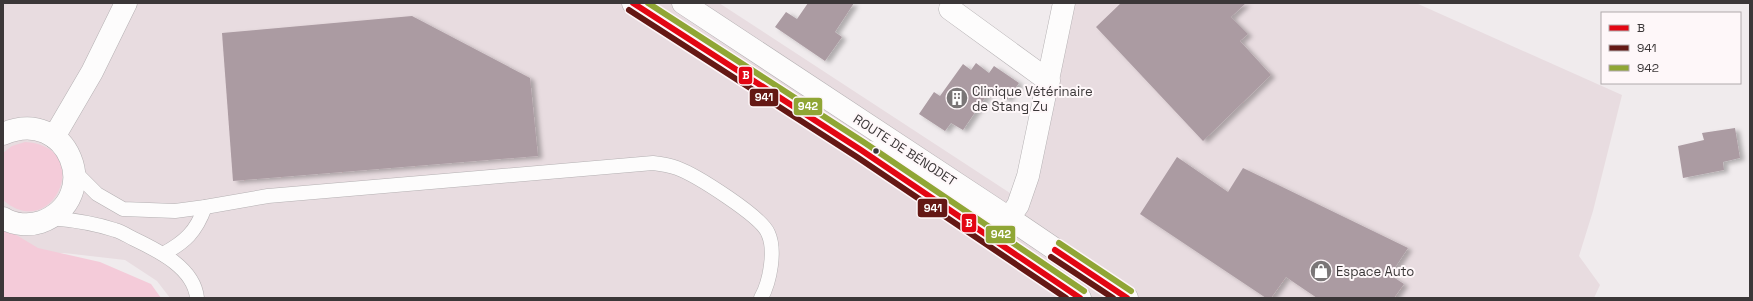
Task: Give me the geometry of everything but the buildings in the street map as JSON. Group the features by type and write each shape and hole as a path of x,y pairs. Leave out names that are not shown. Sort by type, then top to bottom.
{"main road":[{"path":"54,137 92,72 126,3"},
{"name":"ROUTE DE BÉNODET","path":"633,3 861,150 1080,298"},
{"name":"ROUTE DE BÉNODET","path":"683,3 1009,218 1127,298"},
{"path":"1026,262 1009,240 1009,218 1018,205 1028,176 1049,81 1064,3"},
{"path":"950,9 1049,81"},
{"path":"3,134 13,130 28,128 42,130 65,146 72,158 75,172 74,186 70,198 62,210 51,218 37,224 22,225 3,218"},
{"path":"861,150 898,160 993,223 1009,218"}],"lane":[{"path":"75,172 97,194 123,209 175,211 205,208 268,196 653,163 666,164 679,168 730,198 765,226 769,235 772,263 770,276 761,298"},
{"path":"163,254 179,245 188,237 200,220 205,208"},
{"path":"51,218 83,221 116,230 163,254 178,266 191,280 194,285 197,298"}],"shaded area":[{"path":"3,3 719,3 1030,206 1073,3 1416,3 1622,95 1593,211 1579,256 1600,285 1594,298 170,298 157,281 125,260 64,253 25,253 3,248"},
{"path":"25,142 46,147 59,159 62,174 59,189 51,202 38,210 21,210 3,200 3,153 12,146"},
{"path":"3,227 38,248 100,262 151,284 161,298 3,298"}],"transit line":[{"name":"B","path":"633,3 861,150 1080,298"},
{"name":"942","path":"648,3 865,143 1084,291"},
{"name":"941","path":"629,10 857,157 1066,298"},
{"name":"942","path":"1059,243 1131,291"},
{"name":"B","path":"1055,250 1127,298"},
{"name":"941","path":"1051,257 1113,298"}],"place":[{"name":"Clinique Vétérinaire de Stang Zu","path":"957,98"},
{"name":"Espace Auto","path":"1321,271"}]}
